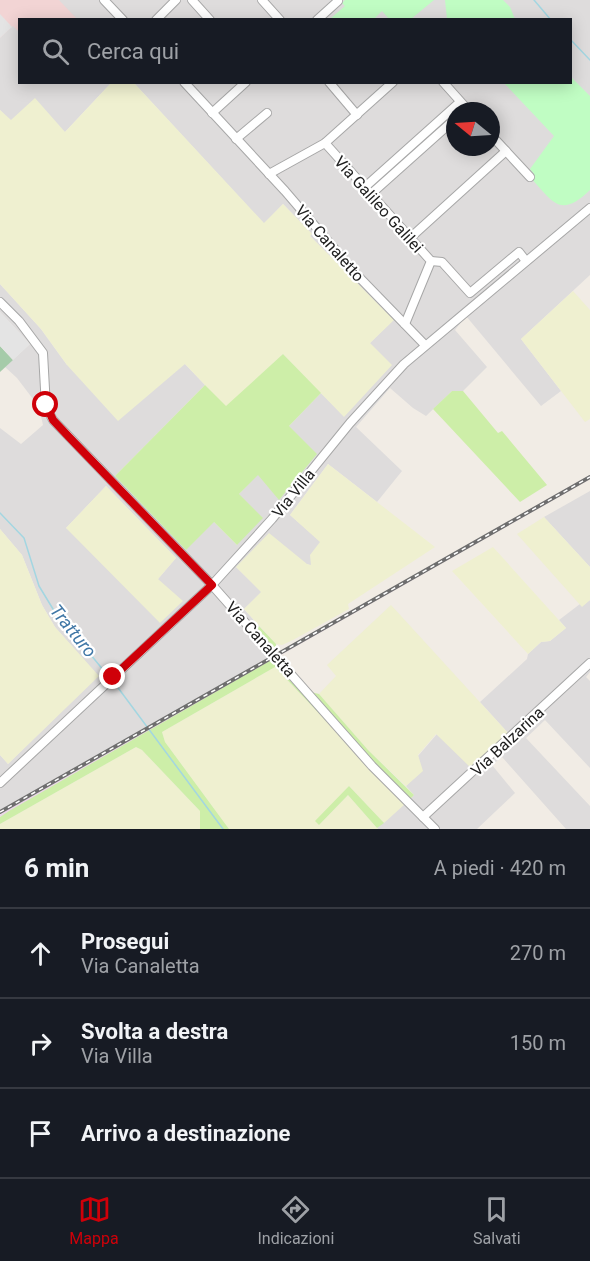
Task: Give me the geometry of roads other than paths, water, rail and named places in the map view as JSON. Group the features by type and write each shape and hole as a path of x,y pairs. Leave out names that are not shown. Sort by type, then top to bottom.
{"street":[{"path":"104,0 121,18"},
{"path":"158,18 176,0"},
{"path":"192,0 208,18"},
{"path":"262,0 278,18"},
{"path":"319,18 338,1"},
{"name":"Via Canaletto","path":"186,84 269,174 357,275 425,345"},
{"path":"212,113 244,84"},
{"path":"331,84 357,115"},
{"path":"325,143 391,84"},
{"path":"445,84 460,102"},
{"path":"236,139 267,113"},
{"path":"364,187 446,123"},
{"path":"371,194 446,127"},
{"name":"Via Galileo Galilei","path":"269,174 325,143 431,261 405,324"},
{"path":"500,145 530,177"},
{"path":"410,238 506,151"},
{"name":"Via Villa","path":"0,783 212,585 272,519 350,423 404,364 590,208"},
{"path":"431,261 441,262 470,293 519,252 526,261"},
{"name":"Via Canaletta","path":"0,302 19,321 43,353 46,407 53,420 212,585 372,766 435,829"},
{"name":"Via Balzarina","path":"423,817 590,663"}],"waterway":[{"path":"534,0 549,18"},
{"path":"572,41 590,60"},
{"name":"Tratturo","path":"0,513 24,538 39,586 53,609 109,677"},
{"name":"Tratturo","path":"113,681 223,829"}],"railway":[{"path":"0,812 590,477"}]}
